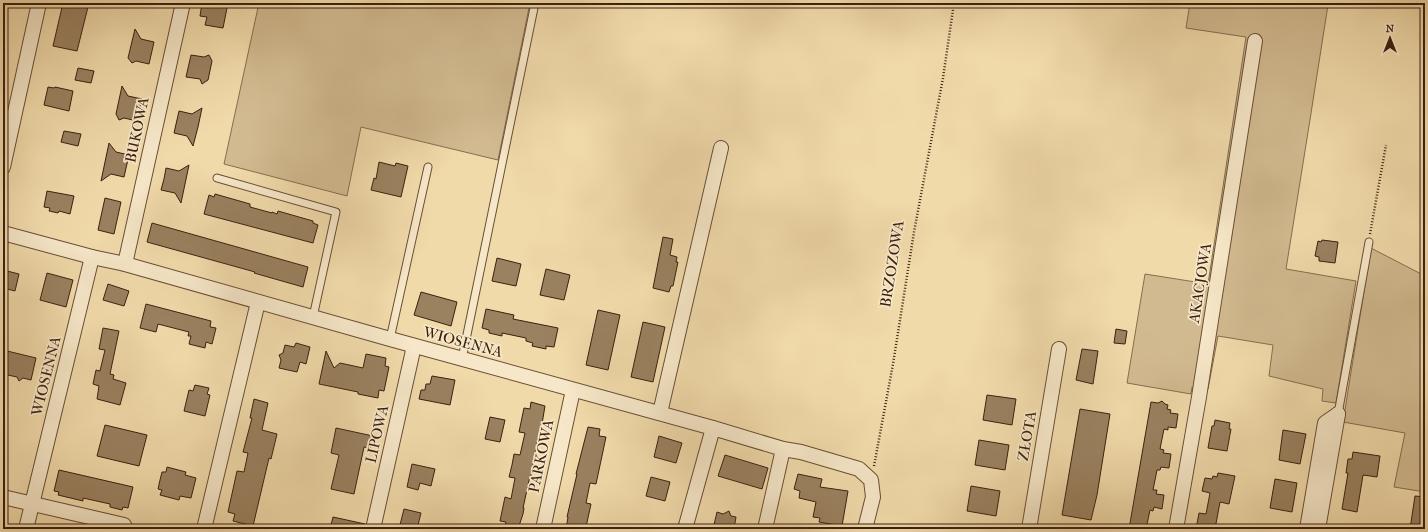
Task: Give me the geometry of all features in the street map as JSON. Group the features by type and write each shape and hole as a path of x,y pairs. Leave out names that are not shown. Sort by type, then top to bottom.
{"street":[{"path":"3,167 39,3"},
{"name":"BUKOWA","path":"125,264 183,3"},
{"name":"AKACJOWA","path":"1176,529 1201,389 1256,41"},
{"path":"660,413 721,148"},
{"name":"WIOSENNA","path":"3,234 125,264 414,346 660,413 783,449 801,452 859,469 871,480"},
{"name":"WIOSENNA","path":"26,529 92,257"},
{"path":"204,529 258,302"},
{"name":"LIPOWA","path":"374,529 414,346"},
{"name":"ZŁOTA","path":"1029,529 1059,349"},
{"name":"PARKOWA","path":"542,529 573,390"},
{"path":"1307,529 1325,423 1338,414"},
{"path":"1318,529 1338,414"},
{"path":"685,529 713,428"},
{"path":"765,529 783,449"},
{"path":"865,529 873,497 871,480"},
{"path":"3,497 124,525"}],"lane":[{"path":"462,359 535,3"},
{"path":"390,339 428,167"},
{"path":"217,178 336,212 313,317"},
{"path":"1338,414 1368,242"}],"path":[{"name":"BRZOZOWA","path":"871,480 893,364 914,232 943,78 954,3"},
{"path":"1368,242 1386,145"}],"shaded area":[{"path":"259,3 530,3 498,160 361,127 347,196 224,164"},
{"path":"1190,3 1315,3 1328,5 1286,269 1356,281 1336,403 1322,401 1323,389 1269,376 1273,345 1218,336 1208,389 1192,387 1191,394 1127,383 1145,274 1208,284 1246,37 1186,28"},
{"path":"1371,248 1425,276 1425,492 1394,487 1405,433 1343,422"}],"building":[{"path":"63,3 89,3 77,51 53,46"},
{"path":"202,3 228,3 223,28 205,25 207,17 200,16"},
{"path":"135,29 141,39 154,42 149,64 136,61 132,63 128,58"},
{"path":"191,55 204,57 209,55 212,61 208,80 202,84 200,79 186,77"},
{"path":"78,68 94,71 91,83 75,80"},
{"path":"122,86 128,96 142,99 137,121 124,118 119,120 116,114"},
{"path":"48,87 73,91 69,111 44,105"},
{"path":"202,108 193,146 187,136 174,133 179,111 192,114"},
{"path":"64,131 81,134 78,146 61,142"},
{"path":"109,143 116,152 129,155 124,177 111,174 101,181"},
{"path":"379,162 395,166 396,163 408,166 401,197 371,190 374,178 376,179"},
{"path":"189,165 181,203 175,193 161,190 166,168 179,171"},
{"path":"47,191 74,196 70,214 59,211 58,213 49,211 50,208 44,207"},
{"path":"215,194 250,204 250,207 277,214 278,211 313,221 313,223 318,225 313,243 204,214 209,195 214,197"},
{"path":"105,198 121,202 114,234 98,230"},
{"path":"152,223 308,267 303,287 147,242"},
{"path":"663,237 673,239 670,255 677,257 676,262 678,262 673,286 671,286 669,292 653,288"},
{"path":"1322,240 1338,242 1335,263 1319,261 1319,257 1315,256 1318,241 1321,242"},
{"path":"497,258 521,264 516,286 492,281"},
{"path":"546,269 570,275 564,300 540,295"},
{"path":"3,270 19,274 15,291 3,288"},
{"path":"47,273 73,280 66,307 40,300"},
{"path":"108,284 129,291 124,306 103,300"},
{"path":"421,292 457,302 451,326 414,315"},
{"path":"146,304 211,321 210,327 216,328 212,344 206,342 205,348 189,344 191,336 188,336 189,332 158,324 156,332 140,328"},
{"path":"486,309 514,315 513,319 558,328 554,347 546,346 546,349 532,346 533,343 526,341 526,338 502,333 502,336 489,333 489,330 482,328"},
{"path":"598,310 620,315 608,370 586,365"},
{"path":"643,322 665,327 653,382 631,377"},
{"path":"103,328 119,331 110,374 114,375 113,379 126,383 120,405 97,399 99,386 93,384 96,370 100,371 105,350 99,349"},
{"path":"1116,329 1127,331 1125,344 1114,343"},
{"path":"296,343 310,347 306,364 300,362 297,372 279,368 281,360 279,355 283,353 285,345 294,347"},
{"path":"1082,349 1098,351 1093,384 1076,380"},
{"path":"3,350 36,358 31,380 23,378 19,381 17,377 3,374"},
{"path":"326,351 334,368 340,363 363,368 366,354 386,358 385,366 389,367 384,391 379,390 378,398 358,394 358,392 319,384"},
{"path":"432,376 455,380 450,405 419,399 421,390 425,390 426,384 430,384"},
{"path":"195,385 209,388 207,394 210,395 205,416 184,411 189,390 193,391"},
{"path":"987,395 1016,399 1012,425 983,420"},
{"path":"254,399 268,403 262,430 277,434 271,459 269,458 253,526 233,521 235,514 228,512 237,471 244,472 248,453 243,452 252,418 250,418"},
{"path":"1162,401 1168,405 1167,409 1171,410 1170,413 1178,414 1176,428 1168,427 1168,430 1164,429 1160,449 1164,450 1163,453 1171,454 1169,468 1161,467 1160,470 1157,470 1153,490 1157,490 1156,494 1164,495 1162,509 1154,507 1153,511 1150,510 1146,529 1129,529 1151,402 1158,403"},
{"path":"531,402 545,406 523,514 518,529 504,529 506,522 500,521 505,497 511,499 515,478 509,477 514,454 520,455 525,433 519,432 524,408 530,409"},
{"path":"1080,409 1110,414 1097,495 1091,520 1062,515"},
{"path":"490,417 505,420 500,442 485,439"},
{"path":"1215,420 1230,423 1229,429 1231,429 1227,451 1208,448 1212,426 1214,426"},
{"path":"105,425 147,435 139,466 97,456"},
{"path":"588,427 600,429 599,436 606,437 596,484 590,483 586,503 591,504 586,527 581,526 580,529 566,529 576,474"},
{"path":"336,428 373,436 370,448 364,447 354,494 331,489 339,455 331,453"},
{"path":"1283,430 1306,434 1300,464 1279,460"},
{"path":"659,436 682,443 676,463 654,457"},
{"path":"979,440 1009,445 1005,470 975,465"},
{"path":"1353,452 1380,456 1377,477 1363,475 1357,512 1342,509 1348,473 1346,473 1348,459 1352,459"},
{"path":"725,455 768,468 762,489 718,476"},
{"path":"412,464 435,469 431,486 420,483 418,490 407,487"},
{"path":"167,467 186,472 185,475 196,478 191,498 180,496 179,500 160,495 162,490 158,489 162,472 166,472"},
{"path":"59,470 133,487 128,508 123,507 122,510 110,507 110,504 83,498 83,501 58,495 59,492 54,491"},
{"path":"1218,473 1235,476 1229,504 1220,502 1215,529 1196,529 1199,513 1206,514 1210,493 1202,491 1205,478 1212,479 1213,476 1217,477"},
{"path":"798,474 822,479 820,487 848,491 842,526 819,522 820,518 813,517 816,502 799,498 800,491 794,489"},
{"path":"651,477 670,482 665,501 646,496"},
{"path":"1275,479 1297,483 1292,512 1270,508"},
{"path":"971,486 1000,491 996,516 967,511"},
{"path":"1415,496 1425,497 1425,529 1410,529"},
{"path":"404,509 421,513 417,529 399,529"},
{"path":"729,511 731,516 736,517 734,529 713,529 717,512 723,514"},
{"path":"333,517 365,524 365,529 330,529"}]}
